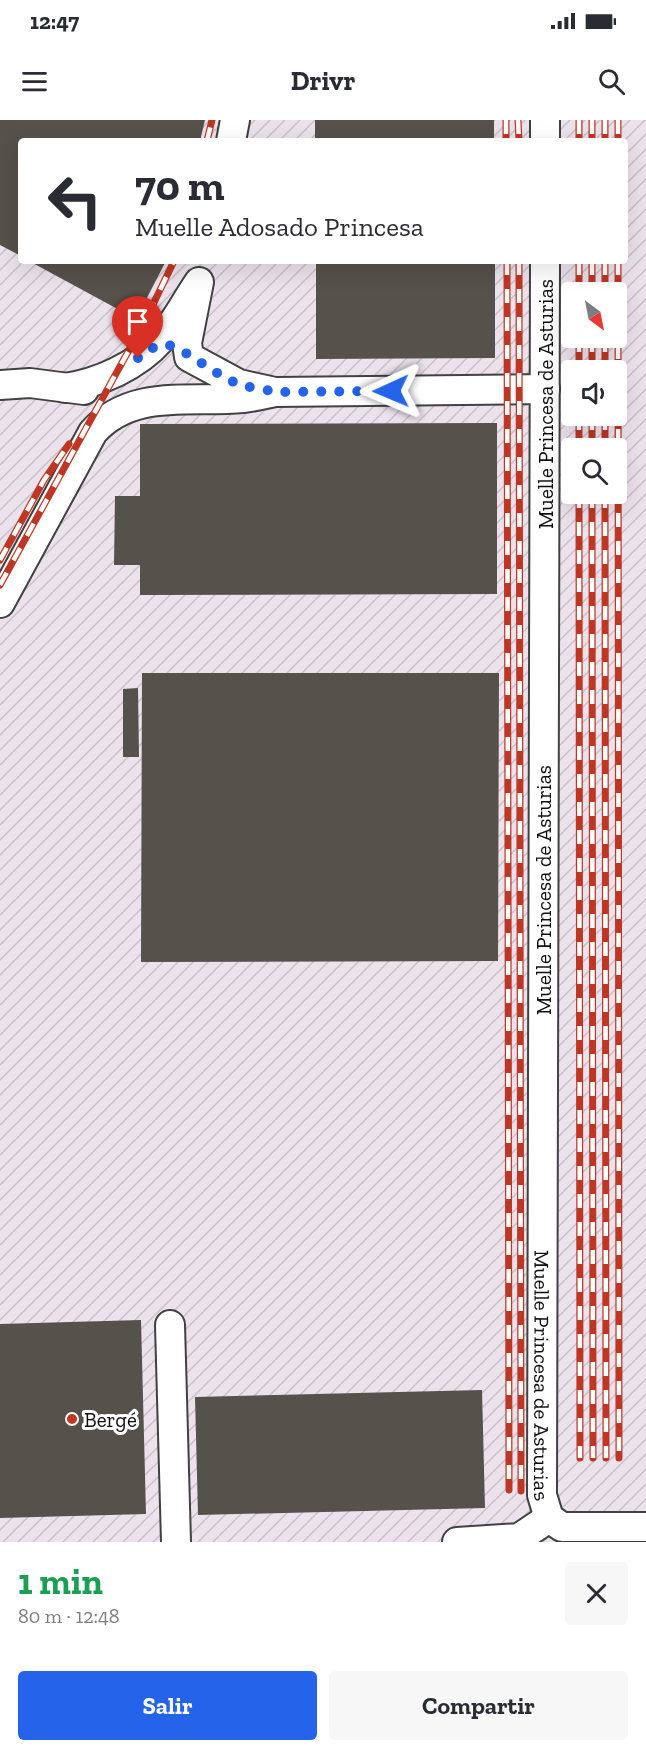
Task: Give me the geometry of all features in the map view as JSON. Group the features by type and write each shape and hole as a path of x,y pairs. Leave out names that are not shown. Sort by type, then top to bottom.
{"street":[{"path":"232,138 235,120"},
{"path":"545,120 545,138"},
{"name":"Muelle Princesa de Asturias","path":"545,264 542,1495 549,1518 555,1524 570,1528 646,1527"},
{"path":"66,388 82,386 108,375 149,350 164,336 201,271"},
{"path":"0,603 93,432 107,419 141,403 161,397 178,396 191,383 192,365 187,343 201,271"},
{"path":"161,397 141,382 138,374 139,365 149,350 166,344 183,350 189,357 239,384 275,392"},
{"path":"0,384 30,383 161,397 243,398 275,392 545,389"},
{"path":"170,1325 176,1542"},
{"name":"Muelle Princesa de Asturias","path":"457,1542 519,1538 549,1518"}],"shaded area":[{"path":"0,120 646,120 646,1542 0,1542"}],"building":[{"path":"0,120 205,120 201,138 18,138 18,254 0,245"},
{"path":"315,120 494,120 494,138 315,138"},
{"path":"35,264 164,264 136,319"},
{"path":"316,264 495,264 495,358 316,359"},
{"path":"497,423 497,594 140,595 140,565 114,565 115,496 140,496 140,424"},
{"path":"142,673 499,673 498,961 141,962"},
{"path":"138,688 139,757 123,757 123,689"},
{"name":"Bergé","path":"141,1320 146,1514 0,1518 0,1324"},
{"path":"482,1390 485,1508 198,1515 195,1397"}],"railway":[{"path":"208,138 212,120"},
{"path":"506,120 506,138"},
{"path":"518,120 519,138"},
{"path":"579,120 579,138"},
{"path":"592,120 592,138"},
{"path":"605,120 605,138"},
{"path":"618,120 618,138"},
{"path":"0,585 146,319 173,264"},
{"path":"507,264 509,1490"},
{"path":"519,264 521,1491"},
{"path":"579,264 579,282"},
{"path":"592,264 592,282"},
{"path":"605,264 605,282"},
{"path":"618,264 619,1458"},
{"path":"579,348 579,360"},
{"path":"592,348 592,360"},
{"path":"605,348 605,360"},
{"path":"579,426 579,438"},
{"path":"592,426 592,438"},
{"path":"605,426 605,438"},
{"path":"0,560 44,480 69,444"},
{"path":"579,504 580,1458"},
{"path":"592,504 593,1458"},
{"path":"605,504 606,1458"}],"place":[{"name":"Bergé","path":"72,1419"}],"route":[{"path":"138,358 157,346 166,344 183,350 189,357 205,367 239,384 275,392 391,391"}]}
